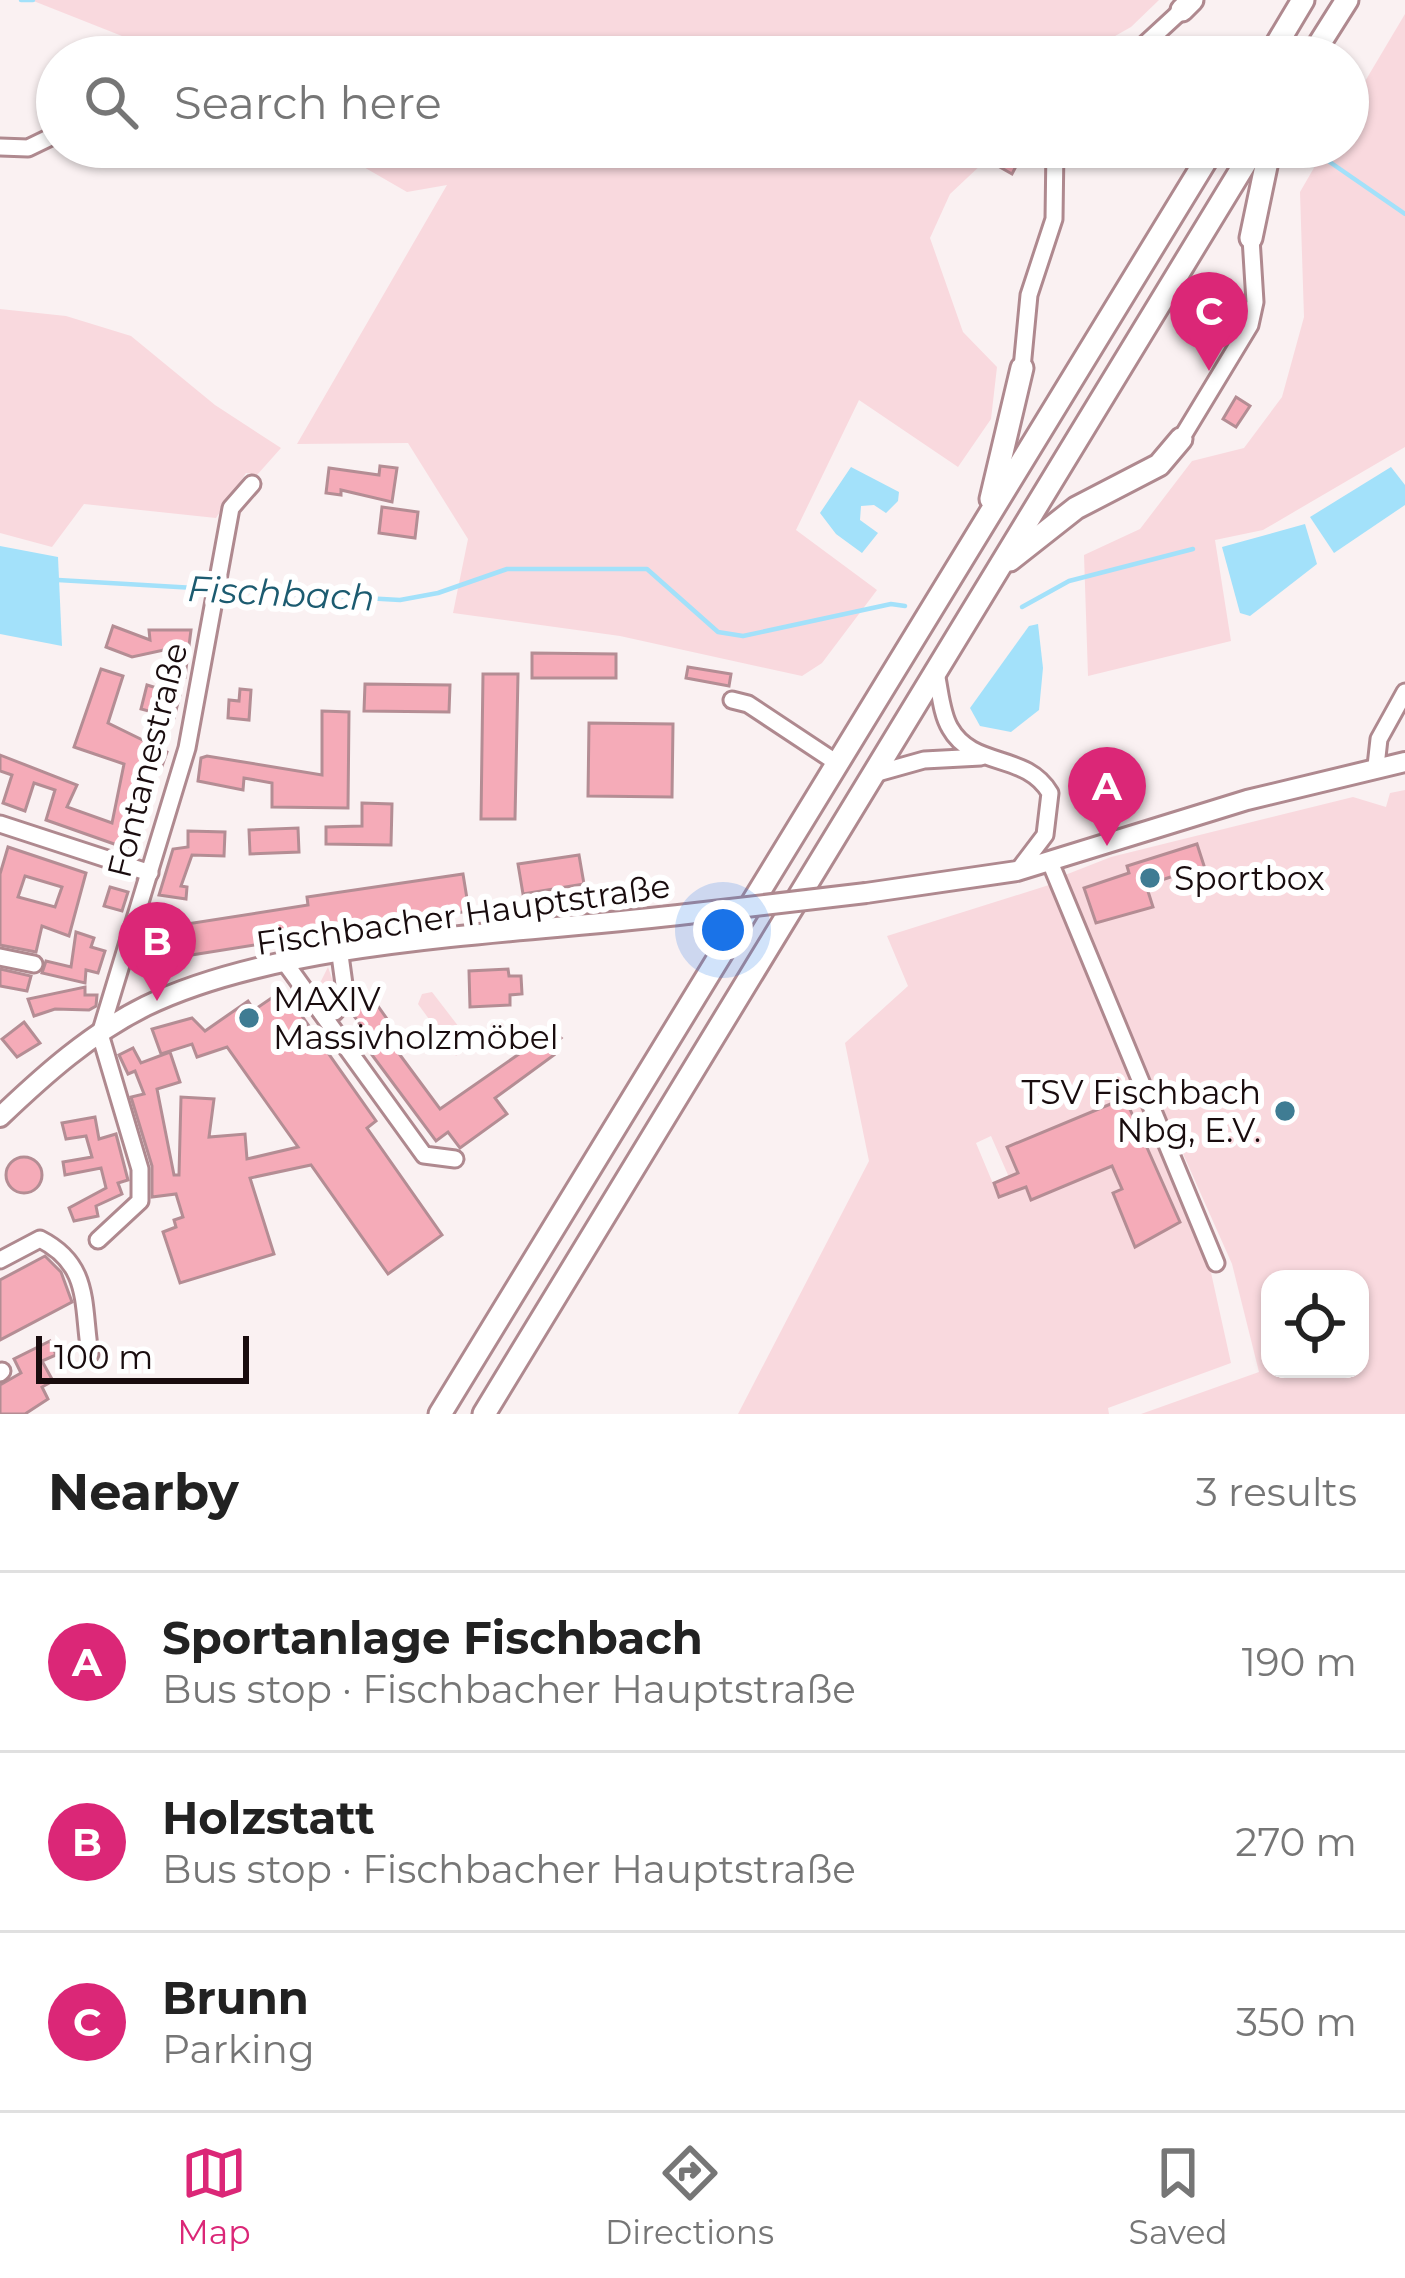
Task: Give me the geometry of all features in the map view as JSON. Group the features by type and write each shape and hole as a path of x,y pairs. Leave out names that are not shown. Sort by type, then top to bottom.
{"highway":[{"path":"1282,36 1303,0"},
{"path":"1324,36 1347,0"},
{"path":"440,1414 1201,168"},
{"path":"484,1414 1243,168"},
{"path":"1251,238 1266,168"},
{"path":"982,528 1022,368"},
{"path":"988,582 1041,533 1076,508 1159,465 1181,439"}],"main road":[{"name":"Fischbacher Hauptstraße","path":"0,1117 100,1034 143,1007 194,985 340,955 1017,871 1321,780 1405,762"}],"street":[{"path":"1154,36 1187,5"},
{"path":"0,147 36,144"},
{"path":"1022,368 1029,295 1054,219 1055,168"},
{"path":"1181,439 1250,325 1255,302 1251,238"},
{"name":"Fontanestraße","path":"100,1034 187,748 231,508 252,484"},
{"path":"936,673 951,730 984,757"},
{"path":"1376,766 1379,739 1405,692"},
{"path":"732,700 748,704 837,763"},
{"path":"874,774 924,760 984,757 1031,770 1050,793 1046,835 1017,871"},
{"path":"0,826 150,873"},
{"path":"1050,862 1216,1263"},
{"path":"321,1012 335,1012 346,998 340,955"},
{"path":"0,957 34,964"},
{"path":"286,964 424,1155 455,1159"},
{"path":"118,986 143,1007"},
{"path":"98,1240 140,1201 140,1169 100,1034"},
{"path":"0,1260 40,1240 65,1252 82,1281 90,1354"}],"shaded area":[{"path":"31,0 1159,0 1115,36 122,36"},
{"path":"1405,14 1405,447 1263,530 1215,540 1231,641 1088,676 1084,555 1140,529 1192,461 1244,448 1282,397 1304,317 1300,192 1314,168 1369,168 1369,75"},
{"path":"365,168 978,168 950,194 930,238 963,332 997,367 991,419 958,467 859,400 796,530 877,590 822,663 802,676 620,636 453,613 468,539 408,443 297,444 447,185 407,192"},
{"path":"0,309 66,316 131,336 215,405 281,448 257,475 246,473 216,518 84,504 52,547 0,533"},
{"name":"TSV Fischbach Nbg, E.V.","path":"1405,790 1405,1414 1141,1414 1259,1372 1232,1264 1060,877 1111,857 1353,797 1386,807 1390,793"},
{"path":"1049,885 1208,1259 1231,1363 1108,1408 1109,1414 738,1414 869,1161 845,1043 908,986 887,936","holes":["991,1136 1015,1191 999,1198 976,1143"]},
{"path":"328,967 339,999 327,1006 318,987"},
{"path":"432,992 472,1044 456,1056 418,1004 422,994"}],"water":[{"path":"851,467 899,492 898,501 886,513 874,505 861,506 860,520 878,533 862,553 836,534 820,513"},
{"path":"1391,467 1405,485 1405,505 1334,553 1310,517"},
{"path":"1305,524 1317,564 1250,616 1240,613 1222,547"},
{"path":"0,546 58,557 62,646 0,634"},
{"path":"1038,624 1043,668 1039,710 1011,732 980,726 970,708 1029,626"}],"building":[{"path":"1236,397 1250,406 1236,427 1223,419"},
{"path":"380,466 397,468 392,502 341,490 341,495 326,493 329,468 379,475"},
{"path":"382,507 418,512 415,538 379,533"},
{"path":"113,626 150,640 149,630 191,630 185,677 167,670 173,648 132,657 106,647"},
{"path":"532,653 616,654 616,678 532,678"},
{"path":"688,667 731,674 729,686 686,678"},
{"path":"101,669 123,676 108,723 167,752 161,769 146,765 140,786 155,790 149,810 134,806 128,827 140,831 134,851 46,820 55,790 34,783 25,811 3,803 12,775 0,771 0,755 77,785 67,807 112,823 124,764 74,747"},
{"path":"483,674 518,674 515,819 481,819"},
{"path":"365,684 450,685 449,712 364,711"},
{"path":"147,685 180,695 174,718 141,709"},
{"path":"240,689 251,690 249,720 228,718 229,700 239,701"},
{"path":"322,711 349,712 348,808 272,807 272,783 244,778 243,790 198,781 201,758 207,756 322,775"},
{"path":"589,723 673,724 672,797 588,796"},
{"path":"362,803 392,804 391,845 326,844 326,827 362,826"},
{"path":"298,828 299,852 250,854 249,830"},
{"path":"188,831 225,832 224,856 192,855 181,886 187,887 186,899 159,895 173,849 188,847"},
{"path":"1197,844 1207,875 1191,880 1183,873 1146,885 1153,907 1096,923 1084,888 1129,873 1127,866"},
{"path":"8,847 86,873 69,936 42,926 36,952 0,945 0,874","holes":["25,876 62,887 55,907 18,897"]},
{"path":"579,855 584,884 523,894 518,864"},
{"path":"463,874 469,911 179,957 174,926 308,905 307,897"},
{"path":"110,887 128,892 122,911 104,906"},
{"path":"76,932 94,938 91,947 105,951 98,973 86,970 85,983 42,973 46,961 71,967"},
{"path":"0,969 31,976 27,991 0,986"},
{"path":"508,969 509,976 521,976 522,994 510,995 510,1005 470,1007 469,971"},
{"path":"85,987 85,995 97,995 96,1006 89,1010 55,1009 34,1016 28,999"},
{"path":"273,997 280,1006 290,999 376,1121 367,1128 442,1235 388,1274 311,1165 250,1178 274,1254 180,1283 163,1232 176,1227 174,1220 183,1217 176,1194 152,1197 152,1166 131,1097 144,1094 135,1071 128,1074 119,1055 133,1048 141,1063 170,1052 180,1082 157,1089 174,1175 179,1175 181,1097 214,1099 209,1137 245,1134 247,1159 298,1147 227,1047 197,1057 192,1044 161,1054 152,1029 192,1018 205,1031 248,1001 254,1010"},
{"path":"373,999 392,1026 383,1032 440,1109 552,1031 561,1038 549,1048 554,1055 495,1098 507,1114 460,1148 448,1132 436,1141 372,1055 378,1050 352,1013"},
{"path":"24,1022 40,1043 17,1057 2,1039"},
{"path":"1125,1098 1180,1222 1135,1247 1113,1193 1122,1189 1112,1166 1031,1200 1026,1187 999,1197 994,1183 1018,1173 1007,1147"},
{"path":"95,1117 99,1139 116,1134 128,1180 118,1183 122,1194 96,1206 98,1216 74,1221 69,1208 106,1188 101,1168 65,1175 63,1162 92,1157 86,1136 66,1139 62,1123"},
{"path":"24,1157 37,1162 42,1175 37,1188 24,1193 11,1188 6,1175 11,1162"},
{"path":"45,1256 61,1272 72,1302 0,1340 0,1280"},
{"path":"50,1341 56,1355 42,1361 53,1381 42,1387 48,1399 25,1414 0,1414 0,1385 21,1373 14,1359"}],"waterway":[{"path":"21,0 33,0"},
{"path":"1338,168 1405,214"},
{"name":"Fischbach","path":"1022,607 1069,581 1193,549"},
{"name":"Fischbach","path":"223,590 400,600 438,593 507,569 647,569 718,632 743,636 891,604 905,606"},
{"name":"Fischbach","path":"58,580 212,589"}],"place":[{"name":"Brunn","path":"1209,371"},
{"name":"Sportanlage Fischbach","path":"1107,846"},
{"name":"Sportbox","path":"1150,878"},
{"name":"Holzstatt","path":"157,1001"},
{"name":"MAXIV Massivholzmöbel","path":"249,1018"},
{"name":"TSV Fischbach Nbg, E.V.","path":"1285,1111"}]}
